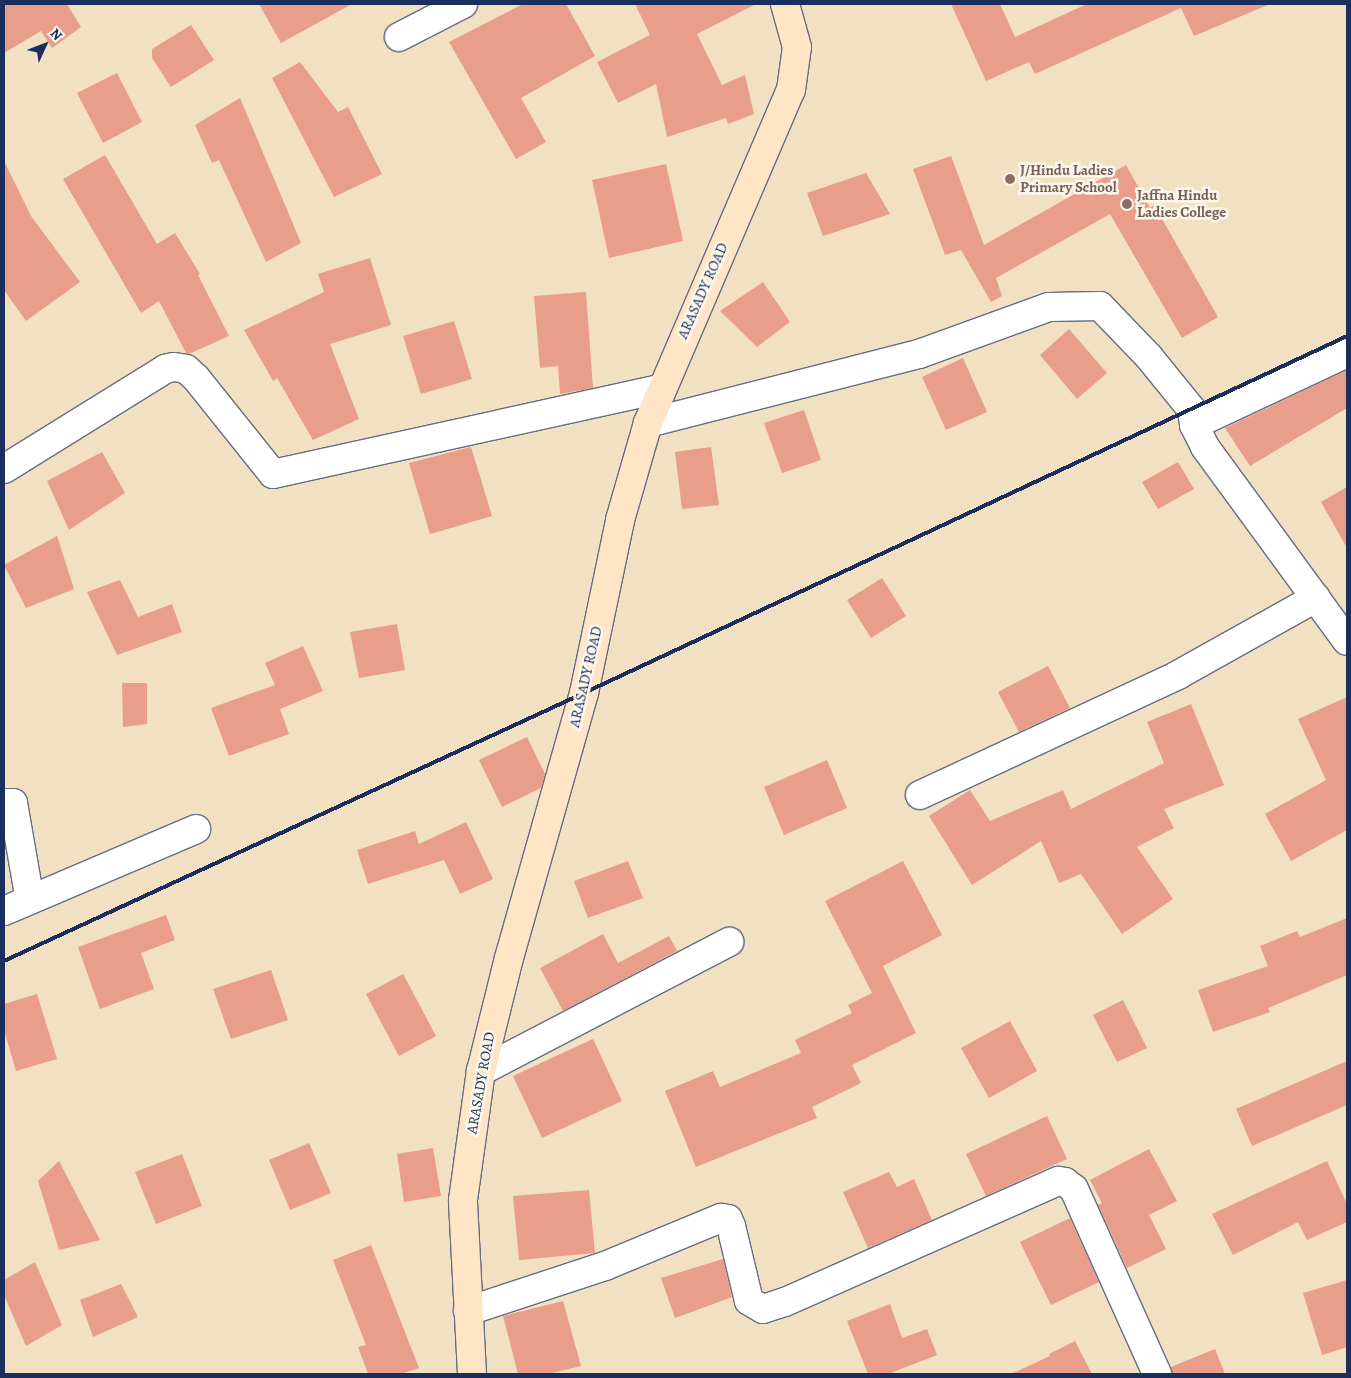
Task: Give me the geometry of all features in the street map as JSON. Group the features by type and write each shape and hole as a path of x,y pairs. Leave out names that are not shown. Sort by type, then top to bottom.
{"main road":[{"name":"ARASADY ROAD","path":"472,1374 463,1200 480,1071 509,958 584,694 620,520 648,423 791,90 797,46 784,4"}],"street":[{"path":"399,37 463,4"},
{"path":"648,423 919,354 1049,307 1100,306 1149,357 1192,410 1194,425 1205,447 1347,640"},
{"path":"1194,425 1347,353"},
{"path":"4,469 165,369 174,367 186,369 196,378 273,474 661,389"},
{"path":"920,795 1178,675 1316,598"},
{"path":"4,803 13,804 30,900"},
{"path":"4,911 196,829"},
{"path":"480,1071 729,942"},
{"path":"468,1311 605,1266 721,1218 728,1219 731,1226 748,1301 763,1309 785,1302 1058,1181 1065,1182 1074,1189 1157,1374"}],"building":[{"path":"4,4 67,4 81,27 52,48 41,31 4,53"},
{"path":"259,4 352,4 281,43"},
{"path":"523,4 566,4 595,56 521,98 546,142 516,159 449,42"},
{"path":"635,4 756,4 697,34 722,85 745,75 754,114 728,124 726,118 667,137 656,84 618,103 597,62 650,35"},
{"path":"951,4 1000,4 1015,37 1087,4 1270,4 1194,36 1181,8 1035,74 1029,62 986,81"},
{"path":"191,25 214,60 171,87 152,58 152,49"},
{"path":"300,62 338,112 348,107 382,174 334,197 272,78"},
{"path":"117,73 142,122 103,143 77,93"},
{"path":"240,98 301,243 266,262 219,160 212,163 195,125"},
{"path":"105,155 157,244 175,233 200,274 198,275 229,336 189,354 186,353 159,301 141,313 63,179"},
{"path":"951,156 984,245 1126,165 1150,208 1154,205 1218,317 1182,338 1110,214 996,278 1002,296 991,302 961,250 945,255 913,169"},
{"path":"4,161 31,216 80,282 26,321 4,290"},
{"path":"666,164 683,241 609,258 592,180"},
{"path":"866,173 890,214 823,236 807,193"},
{"path":"370,258 391,325 330,344 359,419 313,440 277,378 273,381 244,330 324,292 318,274"},
{"path":"763,282 790,322 757,347 720,311"},
{"path":"586,292 593,388 560,394 558,366 540,368 534,296"},
{"path":"454,321 472,379 421,394 403,336"},
{"path":"1069,329 1107,373 1077,399 1040,355"},
{"path":"963,358 987,412 946,430 922,377"},
{"path":"1347,370 1347,408 1250,466 1225,428"},
{"path":"804,410 821,460 782,473 764,423"},
{"path":"471,447 492,516 430,534 409,463"},
{"path":"711,447 719,505 682,509 675,452"},
{"path":"102,452 125,493 69,530 47,481"},
{"path":"1178,462 1194,489 1158,509 1142,482"},
{"path":"1347,487 1347,548 1321,502"},
{"path":"57,536 74,589 26,608 4,565"},
{"path":"882,578 906,616 871,638 847,600"},
{"path":"120,580 138,617 172,604 182,632 117,655 87,592"},
{"path":"397,624 405,670 359,678 350,632"},
{"path":"303,646 323,691 280,709 289,734 229,756 211,708 275,685 265,663"},
{"path":"1048,666 1070,708 1019,732 998,692"},
{"path":"122,683 147,683 147,724 123,727"},
{"path":"1347,697 1347,830 1291,861 1265,814 1326,780 1298,719"},
{"path":"1191,704 1224,785 1164,809 1174,828 1137,847 1173,899 1122,934 1081,874 1059,883 1041,841 972,885 929,816 970,790 990,821 1063,790 1071,809 1164,763 1147,722"},
{"path":"527,737 545,774 541,788 502,807 479,760"},
{"path":"827,760 847,808 784,835 764,787"},
{"path":"466,822 493,879 460,894 444,860 368,884 357,850 415,831 419,844"},
{"path":"628,861 643,898 588,918 574,881"},
{"path":"903,861 942,935 883,966 916,1033 852,1065 861,1083 812,1107 817,1118 696,1167 665,1091 713,1071 720,1087 801,1053 795,1040 852,1013 848,1005 872,993 825,901"},
{"path":"166,915 175,940 141,953 154,989 100,1009 78,947"},
{"path":"1347,918 1347,975 1268,1008 1270,1012 1213,1032 1198,990 1268,966 1260,946 1297,931 1300,937"},
{"path":"603,934 618,963 669,936 677,951 563,1011 540,968"},
{"path":"271,970 288,1020 231,1039 213,989"},
{"path":"403,974 436,1036 399,1056 366,994"},
{"path":"37,994 57,1059 16,1071 4,1030 4,1004"},
{"path":"1123,1000 1147,1048 1117,1062 1093,1015"},
{"path":"1010,1021 1037,1071 989,1098 961,1048"},
{"path":"593,1039 622,1101 542,1138 513,1076"},
{"path":"1347,1061 1347,1105 1252,1146 1236,1109"},
{"path":"1047,1116 1067,1159 986,1196 966,1154"},
{"path":"309,1143 331,1193 290,1210 269,1160"},
{"path":"433,1148 441,1196 404,1202 397,1154"},
{"path":"1149,1149 1177,1201 1149,1215 1166,1249 1127,1268 1098,1205 1102,1203 1090,1180"},
{"path":"182,1154 202,1206 156,1224 135,1172"},
{"path":"59,1161 100,1240 59,1250 38,1181"},
{"path":"1327,1161 1347,1204 1347,1222 1307,1240 1298,1222 1233,1255 1212,1214"},
{"path":"889,1172 897,1187 914,1179 932,1220 868,1248 843,1192"},
{"path":"589,1190 595,1253 519,1260 513,1196"},
{"path":"1070,1218 1099,1282 1051,1305 1020,1242"},
{"path":"371,1245 419,1368 401,1374 368,1374 358,1347 366,1345 333,1260"},
{"path":"723,1259 732,1297 675,1318 661,1278"},
{"path":"35,1262 62,1325 26,1346 4,1295 4,1280"},
{"path":"1347,1280 1347,1347 1322,1355 1303,1293"},
{"path":"121,1284 138,1317 93,1337 80,1300"},
{"path":"563,1301 581,1366 548,1374 518,1374 503,1316"},
{"path":"890,1304 902,1338 927,1329 937,1355 888,1374 868,1374 847,1321"},
{"path":"1075,1341 1092,1374 1011,1374 1050,1356 1049,1354"},
{"path":"1215,1349 1225,1374 1172,1374 1171,1367"}],"railway":[{"path":"4,961 584,693 1347,336"}],"place":[{"name":"J/Hindu Ladies Primary School","path":"1010,179"},
{"name":"Jaffna Hindu Ladies College","path":"1127,204"}]}
